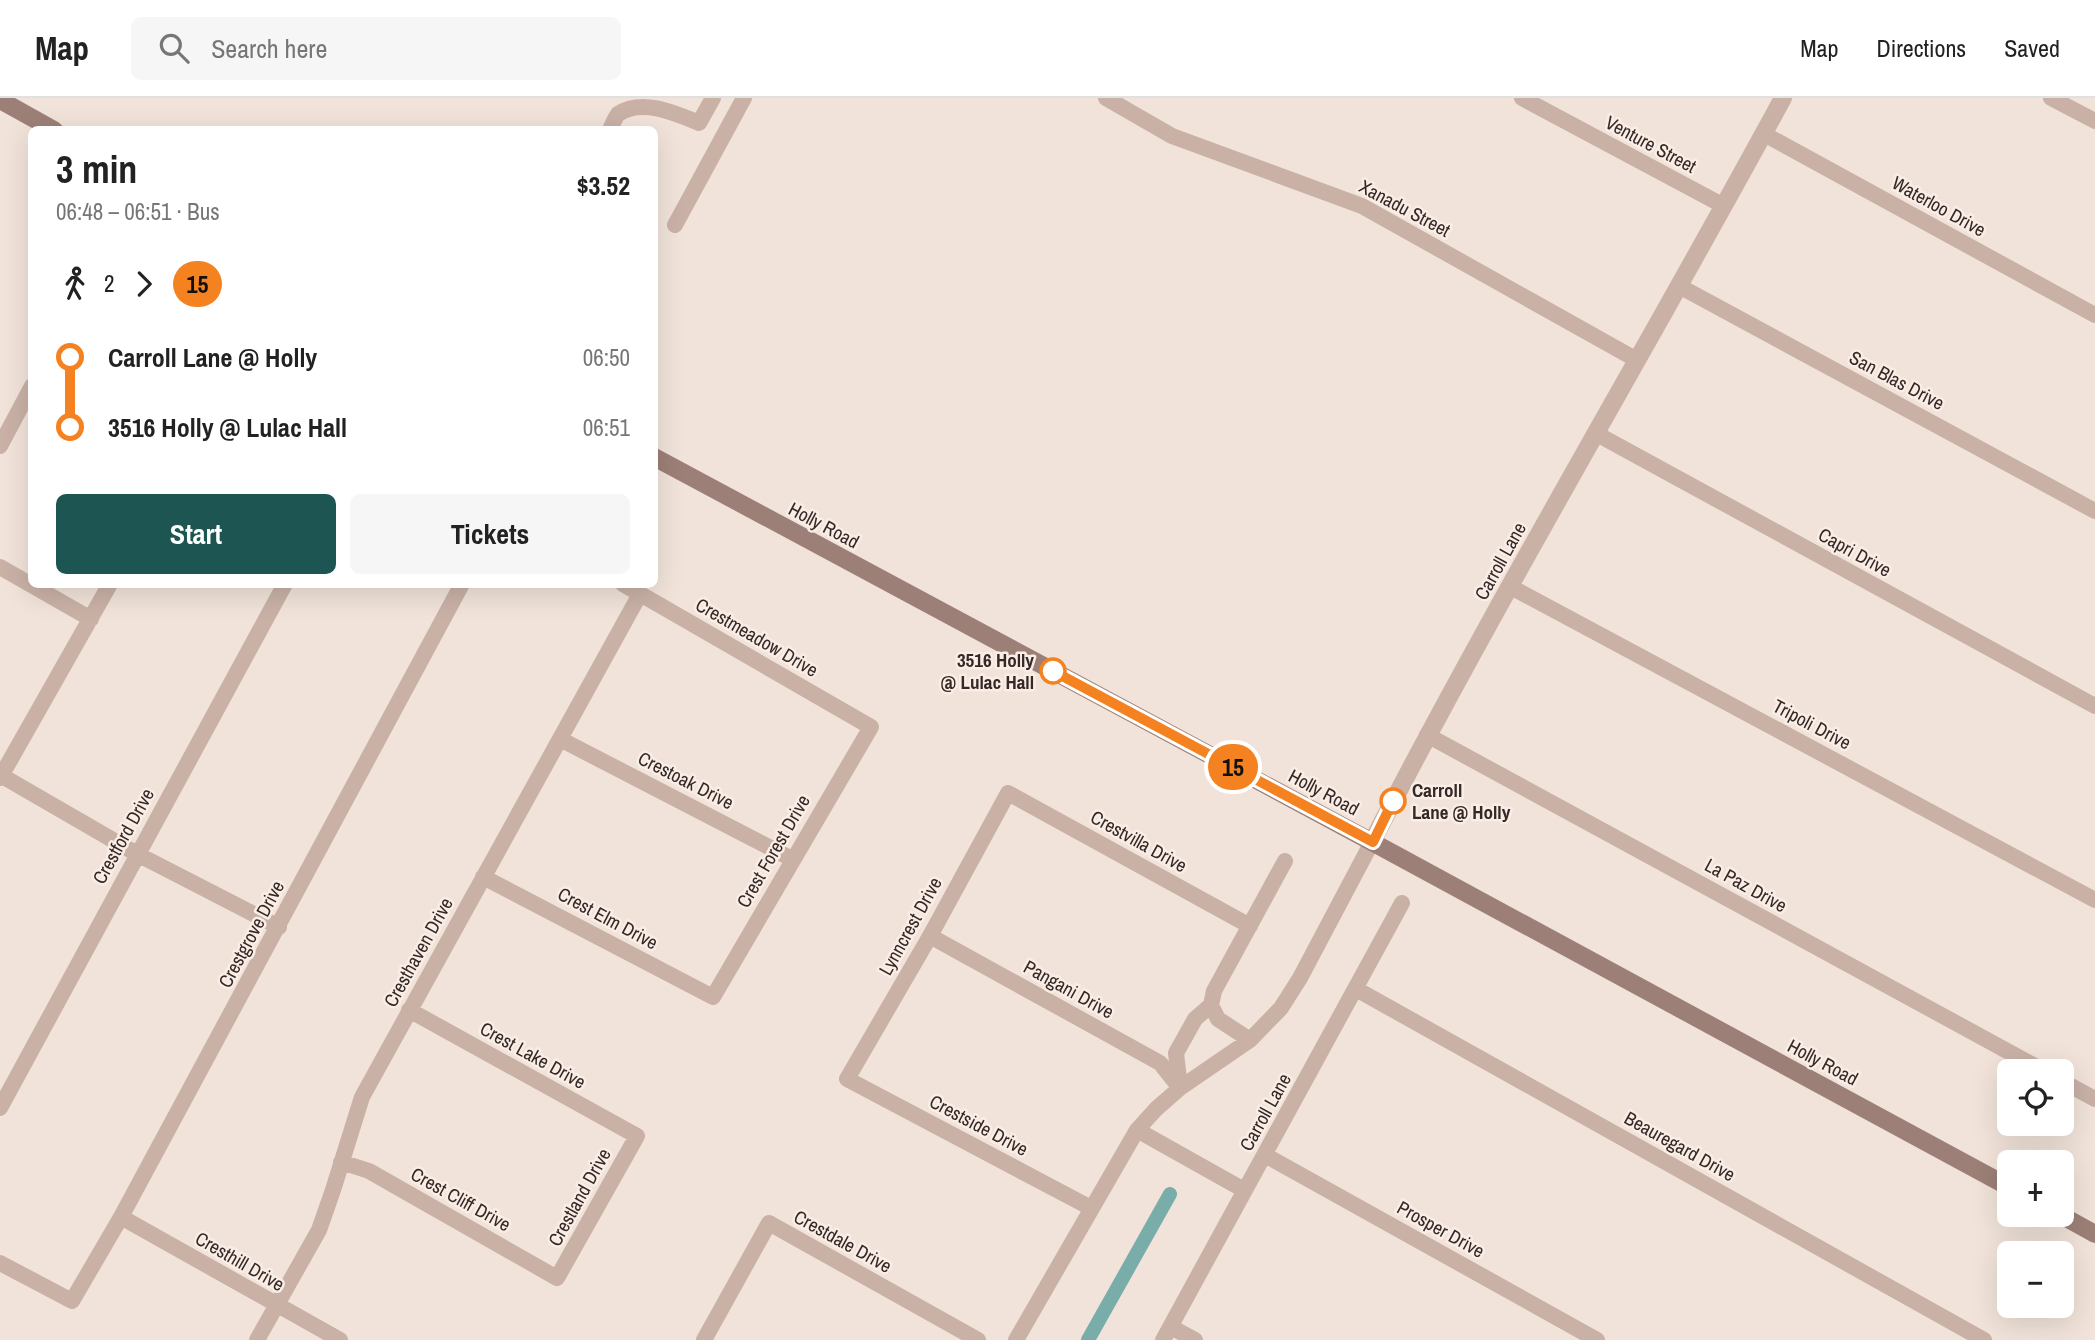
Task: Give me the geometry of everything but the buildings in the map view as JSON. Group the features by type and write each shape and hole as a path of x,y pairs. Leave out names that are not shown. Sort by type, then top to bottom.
{"main road":[{"path":"0,100 47,126"},
{"name":"Holly Road","path":"658,459 1997,1180"},
{"path":"2074,1222 2095,1234"}],"street":[{"path":"699,123 713,98"},
{"path":"675,225 744,98"},
{"name":"Xanadu Street","path":"1106,98 1172,136 1362,206 1637,360"},
{"name":"Venture Street","path":"1521,98 1724,206"},
{"name":"Carroll Lane","path":"1016,1340 1137,1130 1180,1088 1250,1040 1281,1008 1300,978 1427,735 1783,98"},
{"path":"2051,98 2095,121"},
{"path":"612,126 618,114 637,104 654,104 699,123 719,142"},
{"name":"Waterloo Drive","path":"1763,134 2095,315"},
{"name":"San Blas Drive","path":"1679,286 2095,511"},
{"path":"0,446 28,394"},
{"name":"Capri Drive","path":"1595,433 2093,701"},
{"path":"0,567 28,583"},
{"name":"Tripoli Drive","path":"1509,586 2095,900"},
{"path":"37,588 91,619"},
{"path":"108,588 1,777 137,854 279,928"},
{"name":"Crestford Drive","path":"0,1108 283,588"},
{"name":"Crestgrove Drive","path":"0,1263 72,1301 279,928 460,588"},
{"name":"Crestmeadow Drive","path":"630,588 871,727"},
{"name":"Cresthaven Drive","path":"257,1340 318,1230 334,1190 362,1097 640,594"},
{"name":"Crest Forest Drive","path":"713,997 871,727"},
{"name":"La Paz Drive","path":"1427,735 2022,1059"},
{"name":"Crestoak Drive","path":"560,739 792,859"},
{"name":"Crestvilla Drive","path":"1008,793 1250,926"},
{"name":"Lynncrest Drive","path":"847,1079 930,936 1008,793"},
{"path":"1180,1088 1175,1053 1195,1019 1211,1005 1214,991 1285,861"},
{"name":"Crest Elm Drive","path":"483,877 713,997"},
{"name":"Carroll Lane","path":"1167,1333 1402,903"},
{"name":"Pangani Drive","path":"930,936 1160,1063 1180,1088"},
{"name":"Beauregard Drive","path":"1356,989 1984,1340"},
{"path":"1211,1005 1218,1019 1250,1040"},
{"name":"Crest Lake Drive","path":"410,1010 637,1136"},
{"name":"Crestside Drive","path":"847,1079 1091,1208"},
{"path":"2074,1088 2095,1099"},
{"path":"1137,1130 1244,1190"},
{"name":"Crestland Drive","path":"557,1278 637,1136"},
{"name":"Prosper Drive","path":"1265,1155 1597,1340"},
{"name":"Crest Cliff Drive","path":"341,1161 369,1171 557,1278"},
{"name":"Cresthill Drive","path":"121,1217 340,1340"},
{"name":"Crestdale Drive","path":"704,1340 769,1223 978,1340"},
{"path":"1167,1333 1195,1340"}],"waterway":[{"path":"1088,1340 1170,1194"}],"bus line":[{"name":"15","path":"1053,671 1373,842 1393,801"}],"place":[{"name":"3516 Holly @ Lulac Hall","path":"1053,671"},
{"name":"Carroll Lane @ Holly","path":"1393,801"}]}
